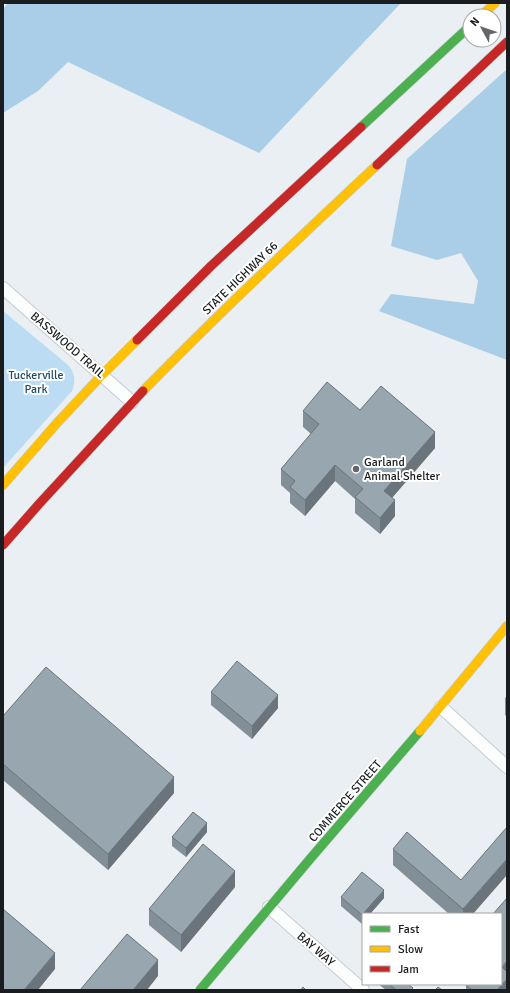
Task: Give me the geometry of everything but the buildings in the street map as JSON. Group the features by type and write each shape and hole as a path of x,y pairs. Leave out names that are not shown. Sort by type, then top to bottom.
{"main road":[{"path":"3,485 57,423 102,375 211,266 462,33"},
{"name":"STATE HIGHWAY 66","path":"3,545 132,402 176,357 279,257 507,42"},
{"name":"COMMERCE STREET","path":"200,990 441,707 507,626"}],"street":[{"name":"BASSWOOD TRAIL","path":"3,288 132,402"},
{"path":"441,707 507,767"},
{"name":"BAY WAY","path":"270,907 363,990"}],"green space":[{"name":"Tuckerville Park","path":"3,311 68,365 73,374 74,384 72,391 3,468"}],"shaded area":[{"path":"8,3 401,3 259,153 68,62 38,91 3,113 3,9"},
{"path":"507,69 507,360 379,311 391,294 474,304 478,281 461,253 437,260 391,246 407,159"}],"traffic: fast":[{"path":"361,127 462,33"},
{"path":"200,990 420,731"}],"traffic: slow":[{"path":"490,8 495,3"},
{"path":"143,391 229,305 377,165"},
{"path":"3,485 57,423 137,340"},
{"path":"420,731 507,626"}],"traffic: jam":[{"path":"377,165 507,42"},
{"path":"137,340 211,266 361,127"},
{"path":"3,545 143,391"}],"place":[{"name":"Garland Animal Shelter","path":"356,469"}]}
